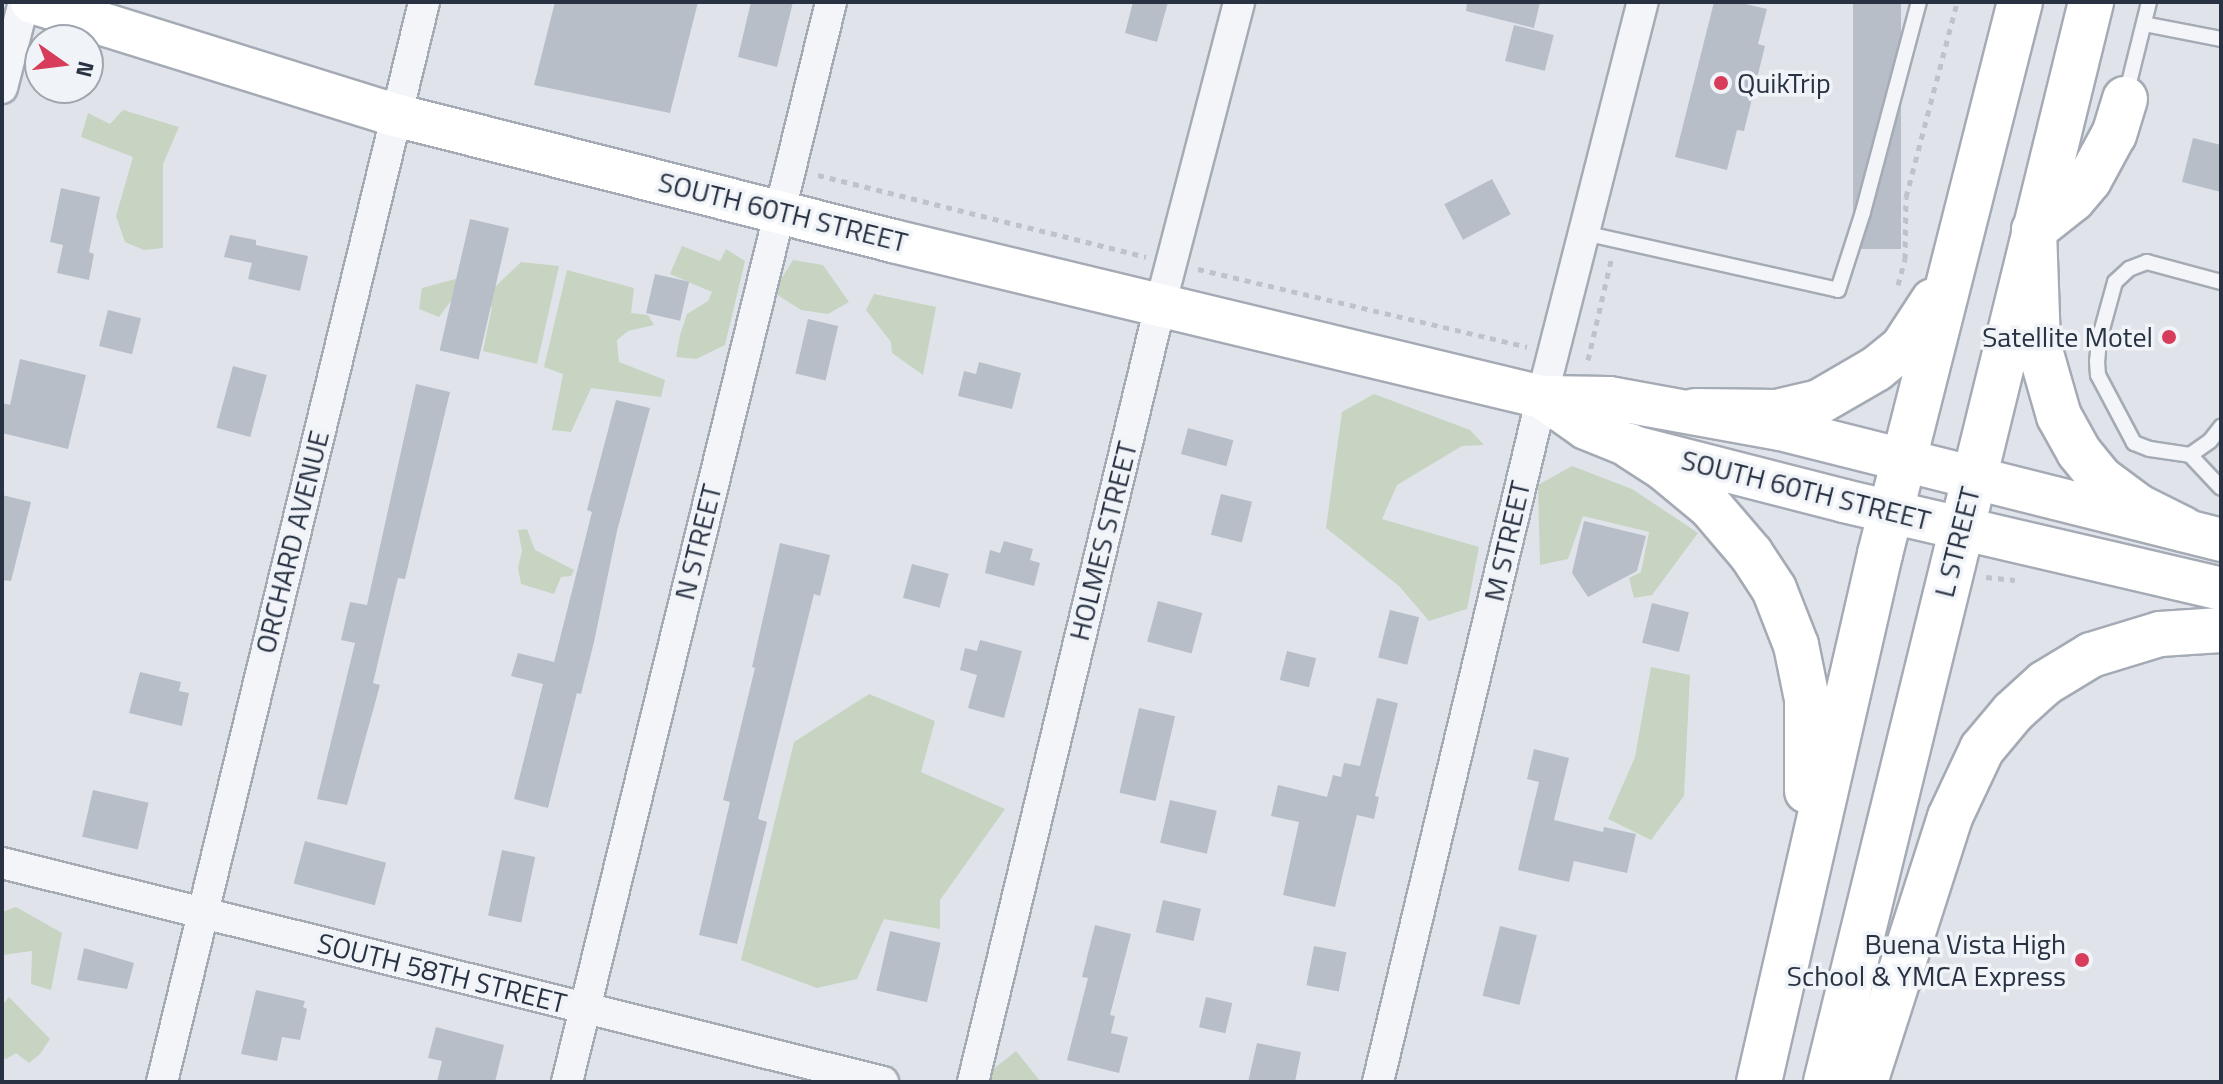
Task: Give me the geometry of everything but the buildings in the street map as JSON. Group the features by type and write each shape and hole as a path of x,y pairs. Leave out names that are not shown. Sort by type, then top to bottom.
{"main road":[{"name":"SOUTH 60TH STREET","path":"32,2 395,115 1160,306 1542,397 1609,398 1695,411 2202,534"},
{"path":"1759,1082 1891,512 2020,2"},
{"name":"L STREET","path":"1826,1082 2091,2"},
{"path":"2125,99 2114,134 2089,180 2073,199 2034,230 2038,343 2059,416 2079,452 2101,479 2139,507 2202,534"},
{"path":"1695,411 1777,412 1819,402 1841,391 1903,347 1919,328 1955,255"},
{"name":"SOUTH 60TH STREET","path":"1542,397 1586,428 1630,446 1961,529 2221,589"},
{"path":"1630,446 1691,489 1739,538 1774,589 1796,645 1807,699 1810,763 1788,957"},
{"path":"1865,1082 1950,817 1982,749 2013,712 2045,683 2091,655 2160,634 2221,630"}],"street":[{"path":"2,88 24,2"},
{"name":"ORCHARD AVENUE","path":"162,1082 424,2"},
{"name":"N STREET","path":"567,1082 831,2"},
{"name":"HOLMES STREET","path":"973,1082 1160,306 1239,2"},
{"name":"M STREET","path":"1378,1082 1542,397 1643,2"},
{"name":"SOUTH 58TH STREET","path":"2,863 883,1082"}],"lane":[{"path":"1584,233 1838,290 1863,212 1919,2"},
{"path":"2125,99 2149,2"},
{"path":"2144,24 2221,39"},
{"path":"2221,282 2147,262 2129,269 2115,282 2099,340 2098,375 2134,443 2150,449 2190,455 2221,488"},
{"path":"2190,455 2210,441 2221,427"}],"path":[{"path":"1894,300 1905,259 1906,197 1957,2"},
{"path":"1950,571 1989,579 2027,580"}],"green space":[{"path":"123,110 179,127 163,164 163,248 144,250 125,242 116,216 133,157 81,137 88,113 110,124"},
{"path":"682,246 720,261 726,249 745,261 725,345 696,359 676,357 680,335 687,314 708,301 712,292 670,274"},
{"path":"793,260 823,265 849,302 828,314 801,310 773,292"},
{"path":"521,262 559,266 537,364 483,351 492,307 453,298 439,317 419,309 422,288 459,278 496,286"},
{"path":"567,270 634,288 631,313 648,315 654,325 628,331 617,340 619,362 665,380 661,397 591,388 571,432 552,430 563,374 544,367"},
{"path":"874,294 936,307 923,375 892,353 891,342 866,310"},
{"path":"1374,394 1470,430 1484,445 1462,446 1397,485 1382,519 1479,547 1467,609 1429,621 1399,586 1326,528 1342,412"},
{"path":"1572,466 1632,489 1698,533 1652,595 1634,598 1629,578 1641,572 1649,532 1583,516 1568,559 1540,565 1538,485"},
{"path":"527,529 535,550 574,570 571,576 561,577 554,594 521,584 518,568 522,551 518,530"},
{"path":"1651,667 1690,675 1684,796 1651,840 1608,819 1635,757"},
{"path":"869,694 935,721 921,772 1005,809 940,900 940,929 884,919 857,979 817,988 741,960 794,742"},
{"path":"16,907 62,933 51,990 31,984 32,951 2,955 2,912"},
{"path":"9,997 50,1039 29,1063 16,1053 6,1059 2,1057 2,1005"},
{"path":"1016,1051 1041,1082 983,1082 982,1078"}],"place":[{"name":"QuikTrip","path":"1721,83"},
{"name":"Satellite Motel","path":"2169,337"},
{"name":"Buena Vista High School & YMCA Express","path":"2082,960"}]}
